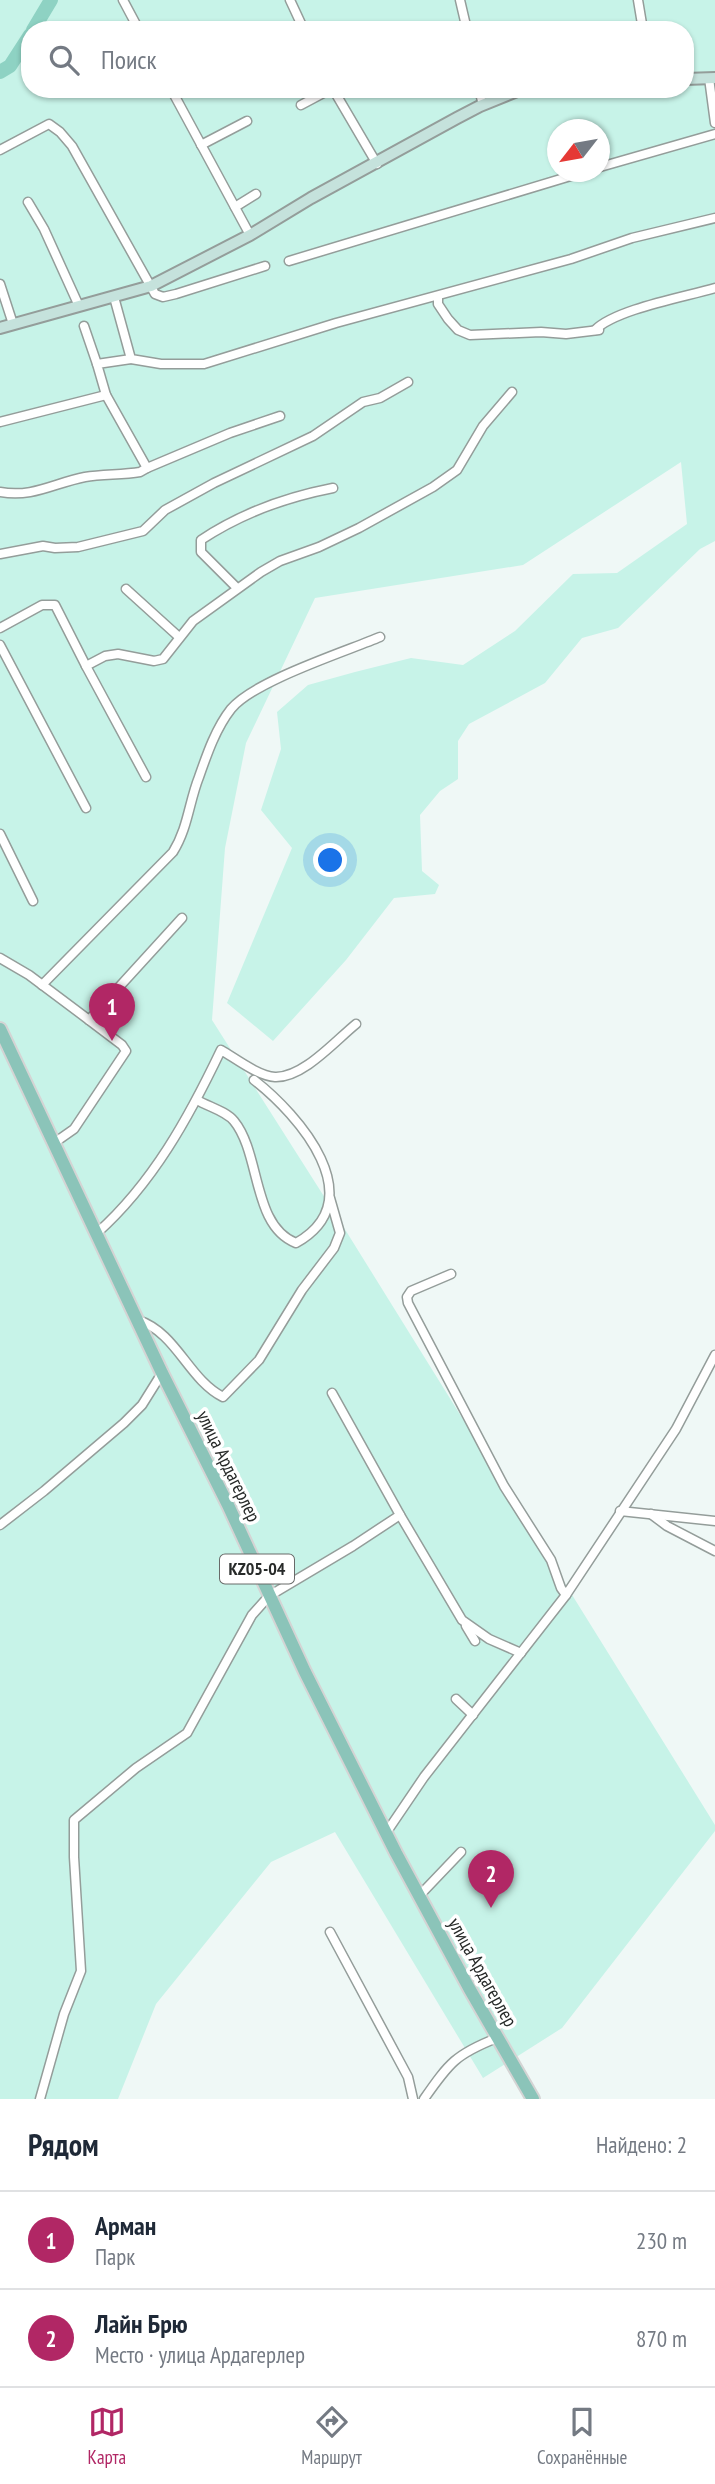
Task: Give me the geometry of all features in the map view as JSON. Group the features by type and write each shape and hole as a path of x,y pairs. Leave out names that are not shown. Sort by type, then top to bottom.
{"main road":[{"name":"улица Ардагерлер","path":"0,1029 269,1596 386,1833 533,2099"}],"street":[{"path":"123,0 134,21"},
{"path":"290,0 300,21"},
{"path":"460,0 465,21"},
{"path":"638,0 642,21"},
{"path":"694,79 712,78 715,123"},
{"path":"176,98 250,235"},
{"path":"302,105 315,98"},
{"path":"337,98 377,164"},
{"path":"481,98 483,105"},
{"path":"0,328 151,286 500,98"},
{"path":"201,145 247,121"},
{"path":"0,150 49,124 54,126 72,146 155,294 163,296 265,266"},
{"path":"610,164 715,134"},
{"path":"289,261 551,182"},
{"path":"234,207 256,194"},
{"path":"28,202 44,229 79,306"},
{"path":"97,364 131,359 161,364 204,364 336,323 572,259 632,238 715,218"},
{"path":"0,284 13,324"},
{"path":"438,296 438,304 448,319 458,330 470,335 541,332 566,334 597,330 613,318 658,302 715,288"},
{"path":"114,297 131,359"},
{"path":"84,326 106,395 147,468"},
{"path":"0,554 43,546 78,547 143,531 165,510 214,483 313,436 363,402 380,398 408,382"},
{"path":"86,666 105,656 118,654 155,661 163,659 193,621 237,588 280,561 319,547 380,517 453,473 472,448 483,426 512,392"},
{"path":"0,422 106,395"},
{"path":"0,492 26,494 77,479 140,472 230,433 280,416"},
{"path":"237,588 201,552 201,540 234,520 275,503 333,488"},
{"path":"126,589 178,637"},
{"path":"0,628 42,605 55,605 146,776"},
{"path":"42,985 173,852 186,826 198,779 219,729 237,703 279,679 380,637"},
{"path":"0,645 86,808"},
{"path":"0,834 33,901"},
{"path":"89,1020 182,918"},
{"path":"0,958 42,985 122,1045 126,1051 74,1129 54,1143"},
{"path":"97,1233 144,1182 197,1100 221,1050 247,1066 274,1077 295,1073 356,1024"},
{"path":"197,1100 229,1115 236,1123 243,1136 264,1207 286,1239 296,1243 311,1235 322,1219 331,1188 310,1138 274,1095 254,1080"},
{"path":"138,1320 152,1325 212,1392 223,1397 259,1360 302,1290 334,1248 340,1233 330,1198"},
{"path":"451,1274 411,1291 407,1297 408,1303 504,1486 551,1560 566,1595"},
{"path":"386,1833 424,1777 566,1595 676,1429 715,1355"},
{"path":"0,1525 124,1423 142,1405 162,1373"},
{"path":"332,1393 400,1516 475,1641"},
{"path":"620,1511 715,1521"},
{"path":"649,1513 667,1527 715,1551"},
{"path":"40,2099 64,2014 81,1971 74,1857 75,1820 135,1768 187,1733 252,1615 269,1596 400,1516"},
{"path":"462,1620 489,1639 520,1653"},
{"path":"456,1699 473,1715"},
{"path":"419,1896 461,1853"},
{"path":"330,1932 403,2067 413,2099"},
{"path":"424,2099 454,2059 497,2038"}],"green space":[{"path":"0,0 715,0 715,541 700,549 618,628 582,638 545,683 469,724 458,741 458,779 440,791 420,815 422,871 439,885 435,894 394,898 346,960 273,1041 227,1003 292,848 261,810 281,749 277,712 308,685 355,672 411,658 463,665 515,631 573,574 617,573 687,524 681,462 523,565 315,598 246,743 225,848 212,1020 715,1825 715,1831 562,2028 483,2078 335,1832 271,1862 156,2004 118,2099 0,2099"}],"waterway":[{"path":"38,21 51,0"},
{"path":"0,72 10,66 21,49"}],"place":[{"name":"Арман","path":"112,1041"},
{"name":"Лайн Брю","path":"491,1908"}]}
